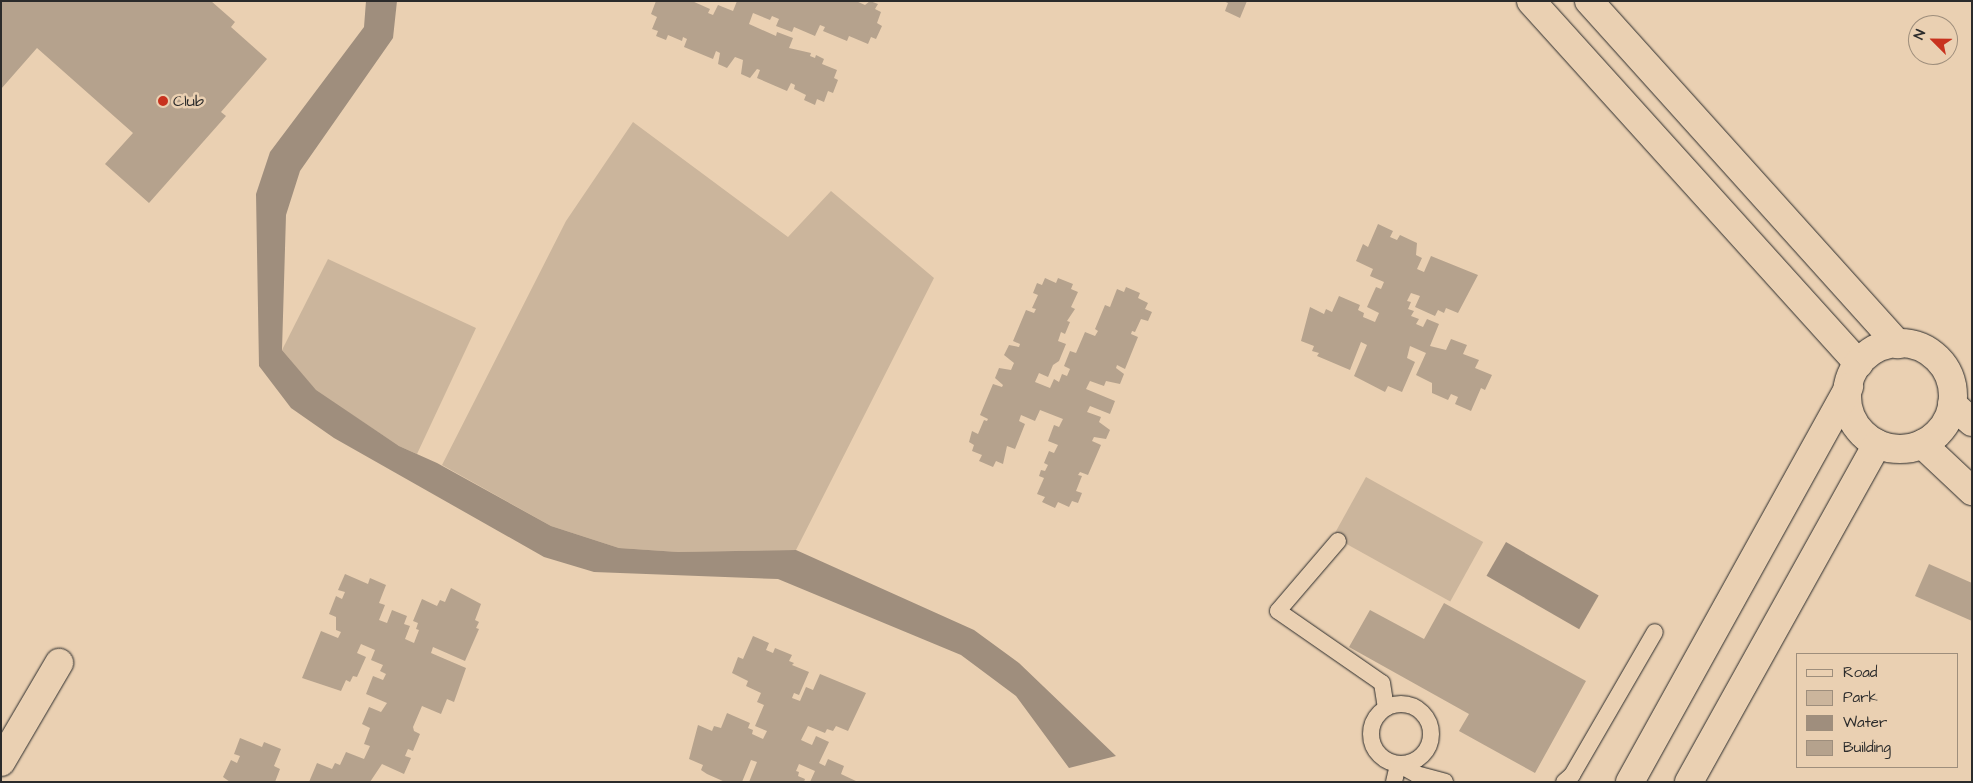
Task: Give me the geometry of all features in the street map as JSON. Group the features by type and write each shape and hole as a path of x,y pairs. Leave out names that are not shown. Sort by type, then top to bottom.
{"main road":[{"path":"1531,1 1854,375"},
{"path":"1590,1 1898,344"},
{"path":"1630,782 1854,375 1876,350 1898,344 1913,345 1939,361 1948,374 1952,404 1940,431 1922,444 1901,450 1877,444 1862,433 1854,422 1848,407 1854,375"},
{"path":"1952,404 1972,422"},
{"path":"1689,782 1877,444"},
{"path":"1922,444 1972,491"},
{"path":"1,762 59,663"}],"lane":[{"path":"1338,541 1278,611 1382,683 1386,708"},
{"path":"1564,782 1572,775 1655,632"},
{"path":"1398,764 1419,758 1428,746 1431,731 1422,713 1414,707 1405,704 1386,708 1373,722 1371,741 1381,758 1398,764 1416,774 1444,782"},
{"path":"1394,782 1398,764"}],"green space":[{"path":"633,122 788,237 831,191 934,278 796,550 678,552 619,548 551,526 442,465 566,221"},
{"path":"328,259 476,328 417,454 399,446 316,391 282,350"},
{"path":"1366,477 1483,542 1450,601 1333,536"}],"water":[{"path":"366,1 397,1 393,38 300,171 286,215 282,350 316,390 399,446 437,463 551,526 619,548 678,552 796,550 974,630 1019,663 1116,756 1069,768 1016,696 961,655 778,579 594,572 544,557 334,438 291,408 259,366 256,194 270,152 364,27"},
{"path":"1506,542 1599,596 1579,629 1486,576"}],"building":[{"name":"Club","path":"1,1 211,1 235,22 231,27 267,59 221,112 226,116 149,203 105,164 133,133 37,48 1,89"},
{"path":"656,1 692,1 710,9 708,13 713,15 718,5 733,11 737,1 856,1 865,5 870,1 878,4 875,9 881,12 877,23 882,26 876,39 871,37 868,44 849,36 847,41 823,31 825,27 820,25 815,36 794,27 792,32 776,26 779,19 772,16 770,20 753,13 749,24 776,36 777,32 793,38 789,48 811,53 810,56 815,58 816,55 824,59 822,64 837,70 834,78 838,80 833,93 828,91 824,102 817,99 815,105 804,100 806,95 794,89 795,85 791,83 787,91 757,78 760,70 757,69 750,78 741,74 743,60 735,57 727,68 718,64 720,53 716,51 713,59 684,47 687,39 683,37 682,41 668,35 666,40 656,36 658,31 652,29 657,17 651,14"},
{"path":"1223,1 1247,1 1240,18 1225,11 1228,3"},
{"path":"1378,224 1393,231 1390,237 1397,240 1400,235 1417,243 1416,255 1422,258 1417,269 1424,272 1431,256 1478,275 1458,313 1446,308 1444,313 1438,310 1435,316 1415,307 1420,296 1411,293 1407,301 1411,302 1408,309 1414,311 1411,316 1419,319 1416,324 1423,327 1427,319 1439,324 1430,346 1446,350 1451,339 1467,345 1463,354 1479,360 1475,368 1492,375 1485,390 1481,388 1471,411 1455,404 1458,397 1451,394 1448,400 1432,393 1432,383 1416,375 1426,353 1410,346 1407,358 1415,362 1402,392 1388,386 1385,392 1354,376 1367,345 1361,342 1350,370 1317,356 1319,353 1312,351 1314,346 1301,341 1310,307 1324,314 1326,309 1332,312 1339,296 1360,305 1358,310 1364,313 1363,317 1375,322 1379,313 1367,307 1376,287 1381,289 1384,282 1370,276 1373,269 1356,261 1363,244 1368,247"},
{"path":"1045,278 1056,283 1058,278 1073,284 1071,289 1078,292 1071,307 1075,309 1067,321 1070,322 1065,334 1061,332 1058,341 1066,344 1059,361 1053,365 1048,377 1039,373 1035,382 1050,388 1054,379 1059,382 1062,374 1067,376 1070,369 1064,366 1070,351 1076,353 1085,332 1095,336 1098,331 1095,329 1105,305 1110,307 1117,289 1124,292 1126,287 1140,293 1138,298 1148,303 1145,309 1152,312 1148,321 1141,319 1135,332 1132,331 1131,334 1138,337 1125,369 1117,365 1116,368 1124,374 1120,384 1106,381 1104,386 1090,381 1086,389 1115,401 1110,414 1090,406 1087,412 1101,417 1099,422 1110,430 1106,439 1094,437 1092,441 1101,445 1088,475 1080,472 1078,475 1082,476 1076,491 1082,493 1078,503 1072,501 1069,507 1058,502 1055,508 1042,502 1045,497 1037,494 1044,478 1039,476 1041,470 1045,471 1048,465 1044,463 1049,451 1054,453 1058,445 1048,441 1054,425 1059,427 1063,419 1040,410 1035,421 1021,415 1019,421 1025,424 1015,449 1007,446 1003,464 996,461 993,467 979,461 982,455 972,451 974,445 969,442 972,431 978,434 984,420 987,421 988,419 980,415 993,384 1002,387 1003,385 995,378 999,368 1011,370 1014,363 1004,355 1009,345 1019,347 1020,344 1013,341 1026,310 1034,313 1036,309 1032,308 1038,295 1033,293 1037,283 1042,285"},
{"path":"1929,564 1972,583 1972,621 1915,596"},
{"path":"345,574 368,584 370,578 386,585 379,603 385,605 379,620 387,623 392,610 407,616 404,624 410,626 405,639 414,643 419,630 416,629 418,623 413,621 422,599 437,606 440,600 445,602 451,588 481,604 475,620 479,622 476,628 479,629 465,661 433,647 431,653 466,668 454,702 447,699 441,714 422,706 413,727 414,731 420,734 413,751 408,749 405,756 411,758 404,774 382,764 370,782 309,782 317,763 332,769 335,763 340,765 346,752 364,759 370,746 364,744 370,728 362,724 369,707 381,712 387,703 366,694 373,676 383,680 386,674 380,671 383,665 371,660 375,650 361,644 357,653 366,657 357,677 353,676 350,682 346,680 341,691 302,678 321,631 338,638 341,632 336,630 336,617 329,614 336,596 342,599 345,592 338,590"},
{"path":"1444,603 1586,681 1535,773 1459,731 1469,714 1349,647 1370,610 1424,639"},
{"path":"753,636 769,643 766,650 773,653 775,648 792,655 789,661 794,663 792,665 809,672 799,695 794,693 792,698 800,701 806,687 813,690 820,674 866,693 848,731 836,726 833,731 827,729 825,733 808,726 801,740 812,745 816,736 829,742 819,763 825,766 828,759 844,766 841,774 858,782 810,782 815,771 799,764 796,771 799,772 798,776 805,779 804,782 749,782 757,762 751,760 742,782 725,782 707,774 701,770 703,765 689,759 698,725 712,731 714,726 721,728 727,713 750,723 748,728 753,730 752,734 763,739 767,731 755,726 764,705 757,702 761,693 746,686 748,681 732,673 738,657 743,659"},
{"path":"240,738 262,747 264,742 281,749 274,766 280,769 275,782 230,782 223,777 231,760 237,763 240,756 234,754"}],"place":[{"name":"Club","path":"163,101"}]}
